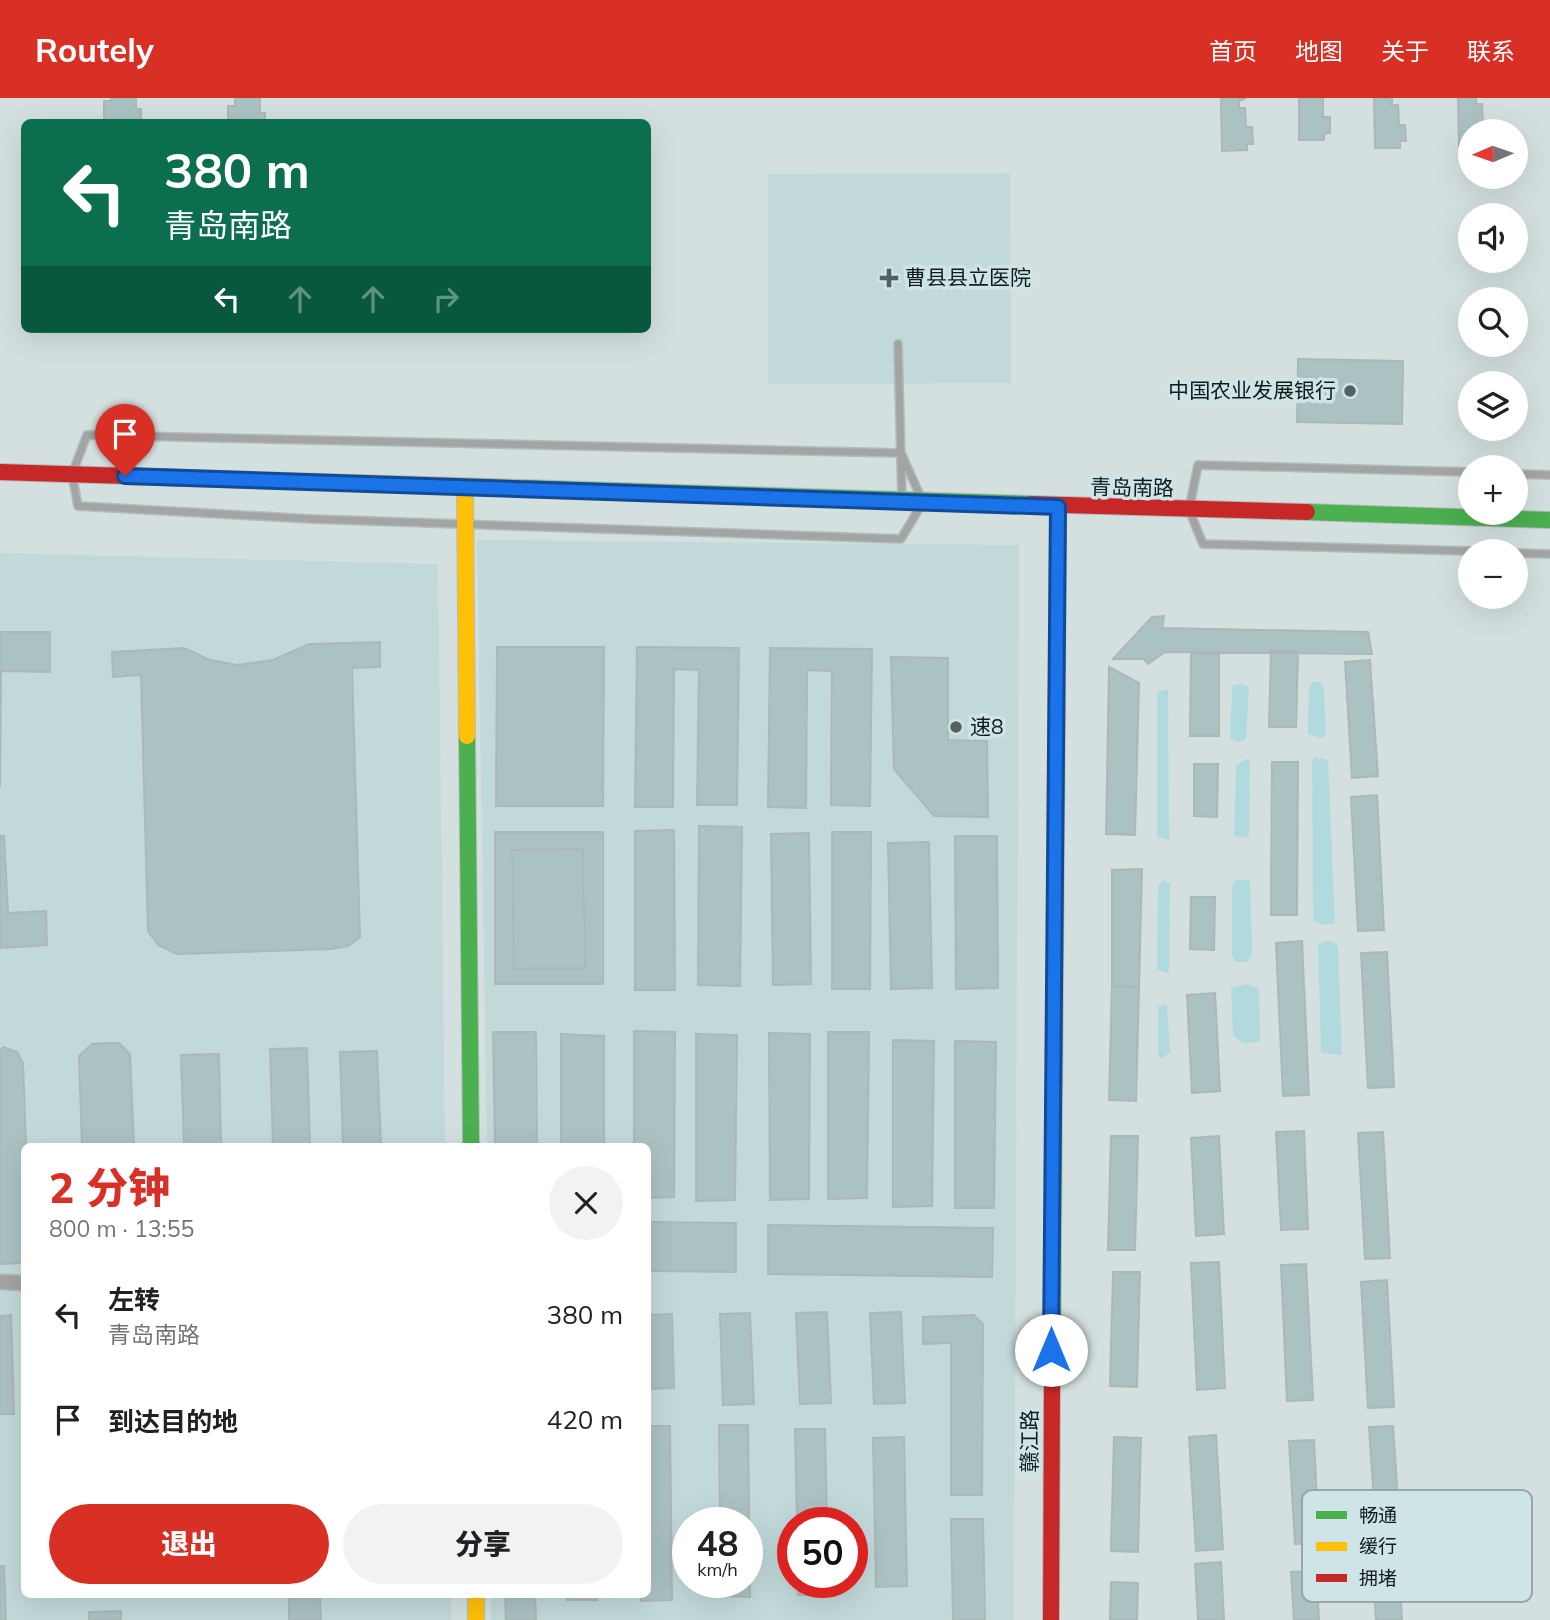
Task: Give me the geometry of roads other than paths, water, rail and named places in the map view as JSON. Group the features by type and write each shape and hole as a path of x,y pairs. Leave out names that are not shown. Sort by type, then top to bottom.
{"main road":[{"name":"青岛南路","path":"0,472 1058,507 1550,520"},
{"path":"465,487 471,1143"},
{"name":"赣江路","path":"1051,1620 1058,507"},
{"path":"476,1598 476,1620"}],"street":[{"path":"0,1282 21,1283"}],"lane":[{"path":"898,344 902,502"},
{"path":"87,435 901,453 923,502 901,539 464,524 78,506 72,474 87,435"},
{"path":"1458,472 1198,465 1189,510 1203,544 1458,551"},
{"path":"1528,474 1550,475"},
{"path":"1528,553 1550,554"}],"place":[{"name":"曹县县立医院","path":"889,278"},
{"name":"中国农业发展银行","path":"1350,391"},
{"name":"速8","path":"956,727"}]}
